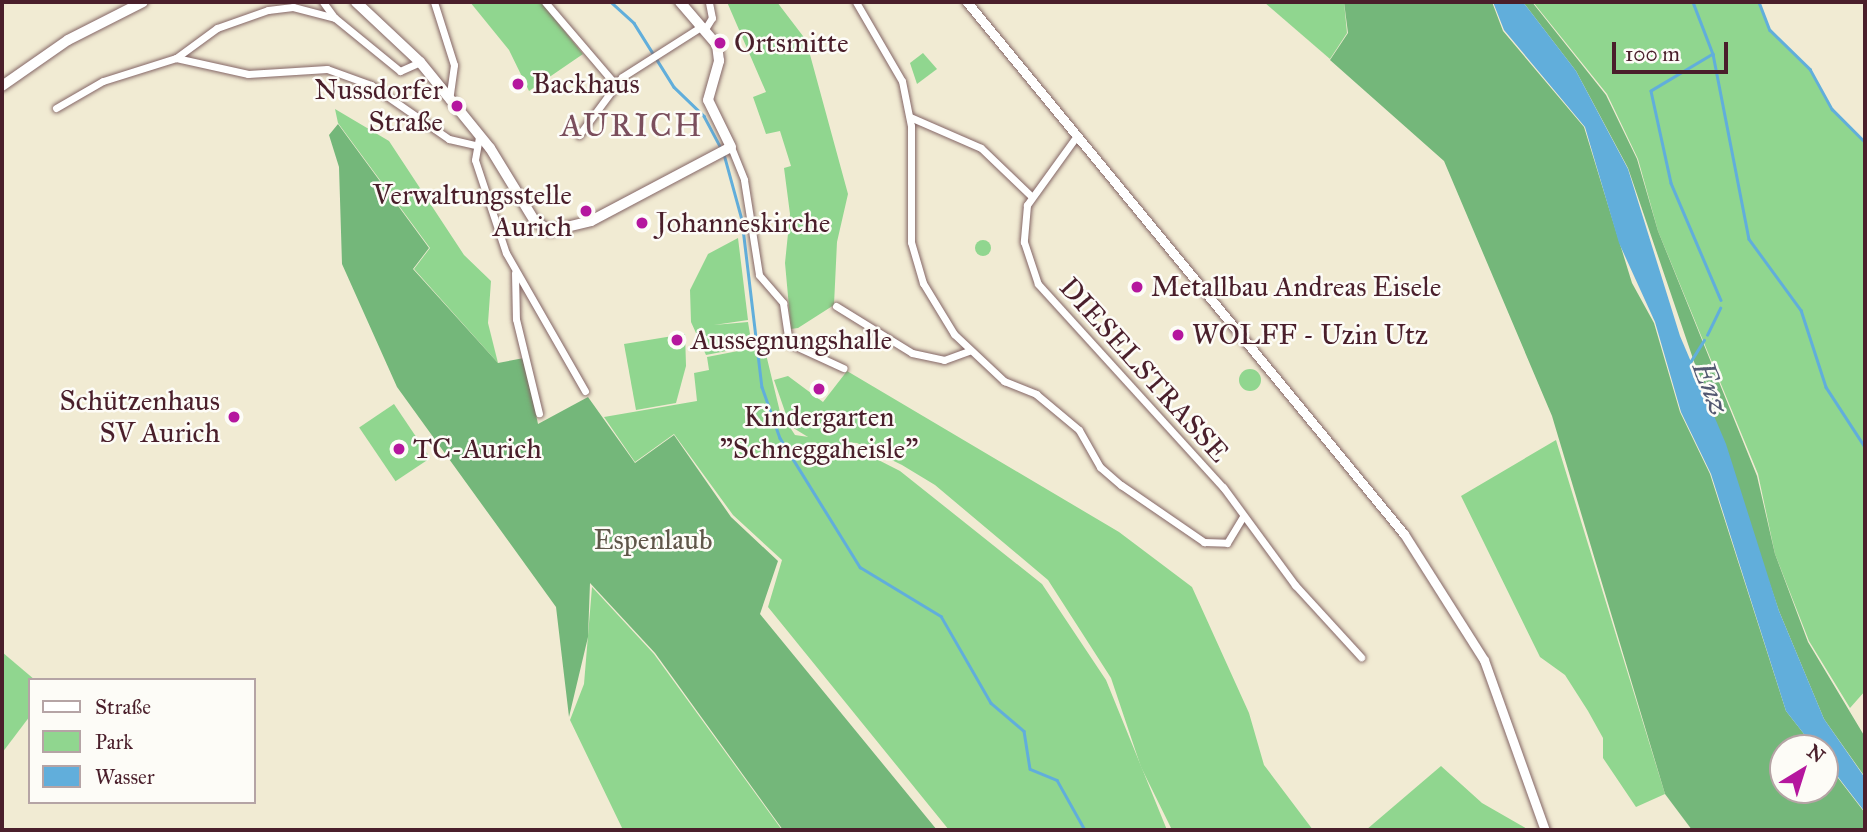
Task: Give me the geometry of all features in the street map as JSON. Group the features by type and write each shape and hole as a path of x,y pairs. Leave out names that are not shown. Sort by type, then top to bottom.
{"main road":[{"path":"2,86 68,40 143,2"},
{"path":"356,2 420,62 542,228 564,230 727,151 708,100 719,57 703,28 680,2"}],"street":[{"path":"323,2 335,18 400,71 420,62"},
{"path":"434,2 454,65 449,100"},
{"path":"545,2 615,84"},
{"path":"579,135 615,84 660,58 703,28 712,18 709,2"},
{"path":"856,2 893,58 910,117 911,242 938,311 969,351 1004,381 1050,404 1084,437 1100,467 1204,542 1227,543 1243,516"},
{"path":"967,2 1076,137 1245,334 1359,474 1470,634 1545,830"},
{"path":"56,108 125,71 176,58 217,29 268,10 293,7 335,18"},
{"path":"176,58 248,74 327,69 371,85 449,139 477,141 515,272 584,391"},
{"path":"910,117 973,143 1031,196"},
{"name":"DIESELSTRASSE","path":"1076,137 1031,196 1022,225 1038,284 1243,516 1361,657"},
{"path":"727,151 744,180 759,275 783,303 789,343 843,368"},
{"path":"515,272 516,319 539,413"},
{"path":"836,306 912,353 944,360 969,351"}],"green space":[{"path":"470,2 541,2 583,54 529,91 509,50"},
{"path":"727,2 777,2 806,40 848,194 837,242 834,305 798,328 791,329 785,263 790,214 784,168 791,166 780,131 766,134 753,97 766,92"},
{"path":"1264,2 1344,2 1347,33 1330,59"},
{"path":"1344,2 1492,2 1503,31 1584,127 1632,283 1654,323 1680,412 1710,474 1786,711 1804,734 1769,734 1769,804 1839,804 1839,779 1865,813 1865,830 1692,830 1665,794 1552,416 1444,161 1330,60 1348,33"},
{"path":"1523,2 1532,2 1606,95 1637,159 1658,231 1757,476 1775,554 1808,642 1865,737 1865,777 1839,740 1839,734 1835,734 1824,719 1779,611 1628,168 1576,71"},
{"path":"1533,2 1758,2 1770,30 1809,69 1832,110 1865,143 1865,691 1850,708 1809,641 1775,554 1758,474 1658,231 1638,159 1607,94"},
{"path":"923,53 937,69 917,84 910,63"},
{"path":"335,109 389,141 464,255 491,281 488,323 498,363 414,269 430,248 338,123"},
{"name":"Espenlaub","path":"338,124 429,248 413,269 498,363 524,358 538,424 588,397 635,463 674,435 731,517 778,561 760,614 937,830 783,830 655,653 590,583 588,637 569,717 556,607 397,387 342,264 339,167 329,135"},
{"path":"738,238 748,320 714,325 748,322 752,346 706,355 691,322 690,290 708,254"},
{"path":"980,240 986,240 991,248 989,254 980,256 975,251 975,245"},
{"path":"685,334 686,366 676,403 636,410 624,344"},
{"path":"764,346 780,412 795,435 843,442 900,471 1042,584 1106,680 1167,830 949,830 768,607 782,560 733,515 674,434 635,462 604,417 697,401 694,373 709,370 707,357"},
{"path":"1250,369 1258,372 1261,380 1258,388 1250,391 1242,388 1239,380 1242,372"},
{"path":"847,371 1119,532 1192,587 1249,713 1264,765 1313,830 1172,830 1141,767 1111,678 1048,580 935,485 902,465 857,443 813,440 790,426 774,380 788,376 823,402"},
{"name":"TC-Aurich","path":"394,404 430,458 396,481 359,427"},
{"path":"1556,440 1665,794 1636,807 1603,758 1603,738 1565,675 1540,657 1461,496"},
{"path":"592,587 654,654 782,830 623,830 570,720 584,684"},
{"path":"2,652 33,678 28,678 28,719 2,753"},
{"path":"1441,766 1482,803 1529,830 1366,830"}],"water":[{"path":"1493,2 1523,2 1576,71 1628,169 1680,336 1726,444 1779,611 1824,719 1834,734 1804,734 1786,711 1711,474 1681,412 1655,322 1619,243 1585,127 1504,30"},
{"path":"1839,741 1865,778 1865,812 1839,778"}],"waterway":[{"path":"611,2 634,23 674,87 704,116 721,148"},
{"path":"1693,2 1713,54 1749,239 1801,310 1826,387 1865,447"},
{"path":"1759,2 1770,30 1810,69 1832,109 1865,142"},
{"path":"1713,54 1651,91 1671,183 1721,300"},
{"path":"724,154 742,220 762,387 780,438 860,567 941,616 991,703 1024,731 1030,769 1057,780 1085,830"},
{"path":"1707,335 1720,308"},
{"name":"Enz","path":"1689,364 1704,340"}],"place":[{"name":"Ortsmitte","path":"720,43"},
{"name":"Backhaus","path":"518,84"},
{"name":"Nussdorfer Straße","path":"457,106"},
{"name":"Verwaltungsstelle Aurich","path":"586,211"},
{"name":"Johanneskirche","path":"642,223"},
{"name":"Metallbau Andreas Eisele","path":"1137,287"},
{"name":"WOLFF - Uzin Utz","path":"1178,335"},
{"name":"Aussegnungshalle","path":"677,340"},
{"name":"Kindergarten \"Schneggaheisle\"","path":"819,389"},
{"name":"Schützenhaus SV Aurich","path":"234,417"},
{"name":"TC-Aurich","path":"399,449"}],"district":[{"name":"AURICH","path":"632,126"}]}
